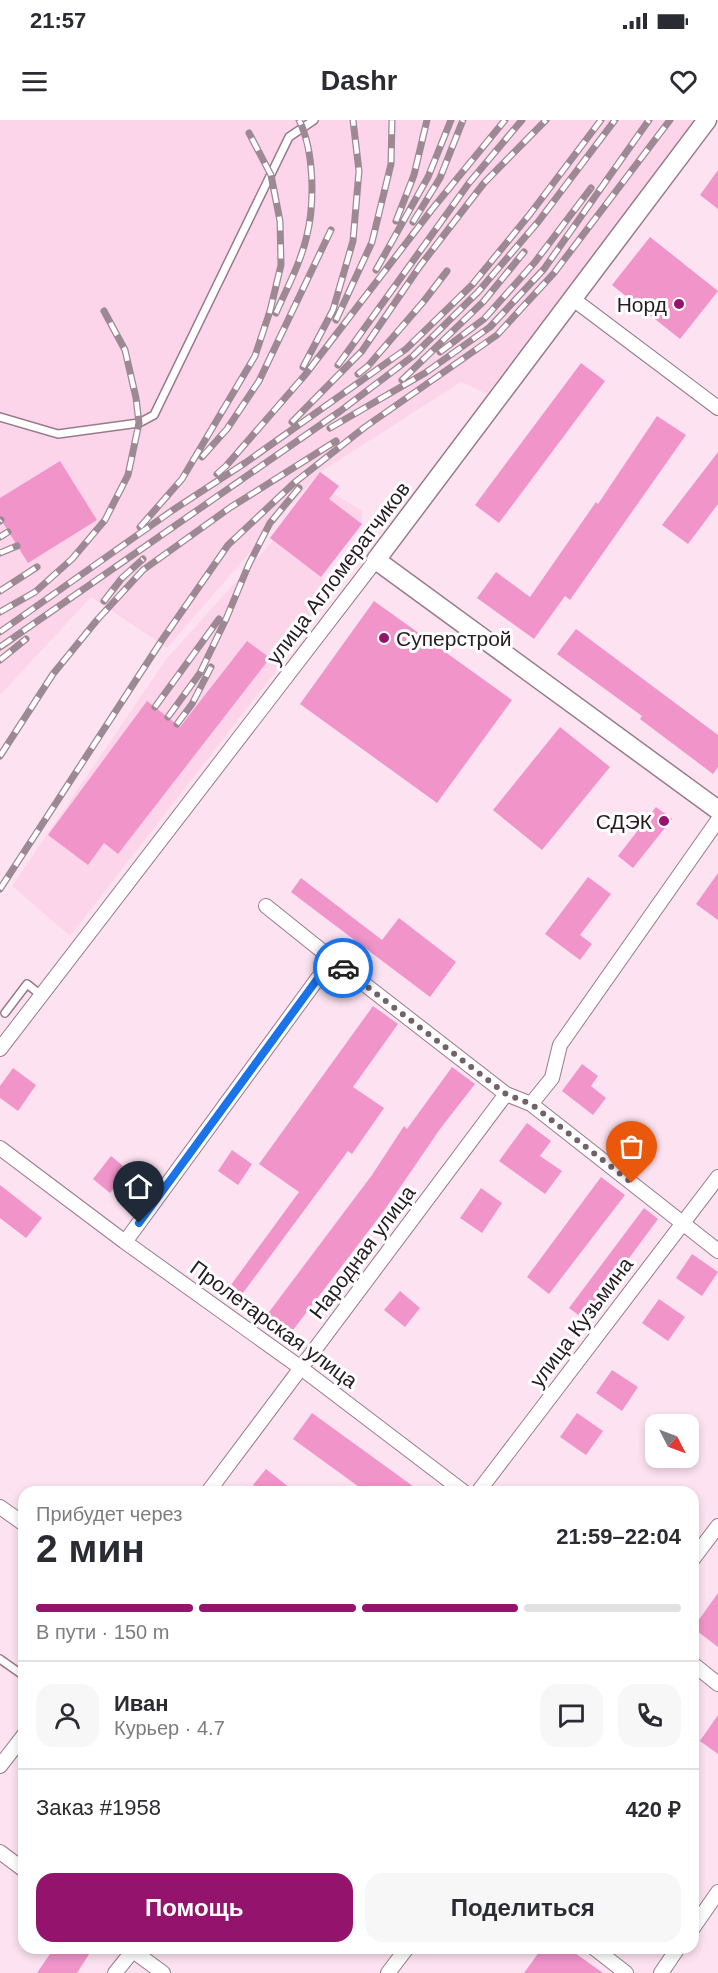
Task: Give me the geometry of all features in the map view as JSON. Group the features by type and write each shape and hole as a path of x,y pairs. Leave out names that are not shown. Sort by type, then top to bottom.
{"street":[{"name":"улица Агломератчиков","path":"0,1049 376,560 707,120"},
{"path":"573,299 718,408"},
{"path":"376,560 718,810"},
{"path":"531,1104 552,1078 560,1045 718,820"},
{"path":"266,906 506,1094 531,1104 718,1251"},
{"path":"125,1242 332,959"},
{"name":"Народная улица","path":"212,1486 506,1094"},
{"name":"Пролетарская улица","path":"0,1148 125,1242 301,1368 456,1486"},
{"name":"улица Кузьмина","path":"483,1486 718,1177"},
{"path":"0,1508 18,1520"},
{"path":"699,1551 718,1526"},
{"path":"699,1669 718,1684"},
{"path":"0,1766 18,1743"},
{"path":"0,1852 18,1866"},
{"path":"699,1919 718,1892"},
{"path":"115,1973 128,1954"},
{"path":"138,1954 163,1973"},
{"path":"388,1973 402,1954"},
{"path":"602,1954 626,1973"},
{"path":"661,1973 674,1954"}],"lane":[{"path":"0,417 58,434 139,423 154,415 289,137 314,120"},
{"path":"5,1013 27,984 42,996"},
{"path":"0,1659 18,1672"}],"shaded area":[{"path":"0,120 697,120 487,394 461,382 319,473 167,648 91,597 0,695"},
{"path":"321,487 362,510 362,524 321,577 331,589 272,676 70,936 12,886 167,658"}],"building":[{"path":"718,170 718,209 700,195"},
{"path":"650,237 718,291 680,339 612,285"},
{"path":"581,363 605,381 499,523 475,505"},
{"path":"657,416 686,435 570,600 565,596 534,639 477,598 496,572 530,597 596,502 598,504"},
{"path":"718,452 718,504 688,544 662,525"},
{"path":"60,461 97,520 28,563 0,518 0,498"},
{"path":"320,472 339,486 329,499 362,524 321,577 270,538"},
{"path":"374,601 512,700 437,803 300,704"},
{"path":"576,629 718,735 718,767 713,774 640,719 642,716 557,654"},
{"path":"247,641 270,658 118,854 104,843 88,865 48,835 147,701 180,727"},
{"path":"560,727 610,767 542,850 493,810"},
{"path":"656,807 672,819 633,868 618,856"},
{"path":"718,873 718,920 696,904"},
{"path":"588,877 611,894 580,935 592,944 580,960 545,934"},
{"path":"301,878 382,940 399,918 456,962 430,997 291,892"},
{"path":"373,1006 398,1024 353,1087 384,1108 352,1154 348,1151 240,1297 228,1289 299,1192 259,1164"},
{"path":"582,1064 598,1076 591,1086 606,1098 593,1115 562,1091"},
{"path":"452,1067 475,1084 440,1129 386,1208 287,1338 263,1320 372,1175 404,1126 407,1129"},
{"path":"13,1068 36,1085 18,1111 0,1098 0,1086"},
{"path":"527,1123 551,1141 540,1156 562,1171 545,1194 499,1161"},
{"path":"232,1150 252,1164 238,1185 218,1171"},
{"path":"111,1156 128,1170 110,1193 93,1179"},
{"path":"601,1177 625,1195 549,1294 527,1277"},
{"path":"0,1185 42,1218 26,1238 0,1218"},
{"path":"481,1188 502,1203 482,1233 460,1218"},
{"path":"644,1208 658,1219 584,1319 569,1308"},
{"path":"692,1254 718,1272 702,1296 676,1278"},
{"path":"400,1291 420,1308 405,1327 384,1310"},
{"path":"659,1299 685,1317 668,1341 642,1323"},
{"path":"612,1370 638,1387 622,1411 596,1393"},
{"path":"312,1413 413,1486 358,1486 293,1439"},
{"path":"577,1413 603,1431 586,1455 560,1437"},
{"path":"266,1469 287,1486 254,1486"},
{"path":"718,1593 718,1647 699,1633 699,1620"},
{"path":"718,1715 718,1754 700,1741"},
{"path":"50,1954 89,1954 77,1973 37,1973"},
{"path":"538,1954 576,1954 603,1973 524,1973"}],"railway":[{"path":"276,313 301,255 310,222 312,176 308,146 299,120"},
{"path":"303,367 333,310 353,241 359,171 353,120"},
{"path":"336,320 372,242 391,164 392,120"},
{"path":"396,221 414,175 427,120"},
{"path":"376,270 428,177 451,120"},
{"path":"413,222 440,178 463,120"},
{"path":"217,474 305,375 433,208 505,120"},
{"path":"338,365 469,183 522,120"},
{"path":"292,422 362,351 420,266 484,183 546,120"},
{"path":"0,632 406,349 472,285 530,214 601,120"},
{"path":"0,647 339,412 413,356 478,292 538,222 615,120"},
{"path":"330,428 425,373 490,327 544,269 649,120"},
{"path":"0,889 162,640 228,545 294,483 365,427 497,335 554,273 670,120"},
{"path":"140,527 182,479 255,356 270,311 281,265 280,221 271,175 249,133"},
{"path":"440,352 484,319 535,262 591,188"},
{"path":"202,457 227,429 259,381 331,230"},
{"path":"402,380 484,301 524,252"},
{"path":"358,374 368,366 447,271"},
{"path":"0,612 35,592 72,559 105,520 128,475 139,423 136,398 125,350 104,311"},
{"path":"0,756 53,674 97,620 143,570 231,507 336,441"},
{"path":"168,717 200,673 270,523 299,488"},
{"path":"0,537 8,532"},
{"path":"0,553 17,546"},
{"path":"104,601 122,578 143,559"},
{"path":"0,591 37,567"},
{"path":"155,707 219,619"},
{"path":"0,660 26,639"},
{"path":"177,724 192,704 211,667"}],"way so far":[{"path":"343,968 506,1094 531,1104 632,1183"}],"place":[{"name":"Норд","path":"679,304"},
{"name":"Суперстрой","path":"384,638"},
{"name":"СДЭК","path":"664,821"}],"route":[{"path":"139,1223 332,959 343,968"}]}
